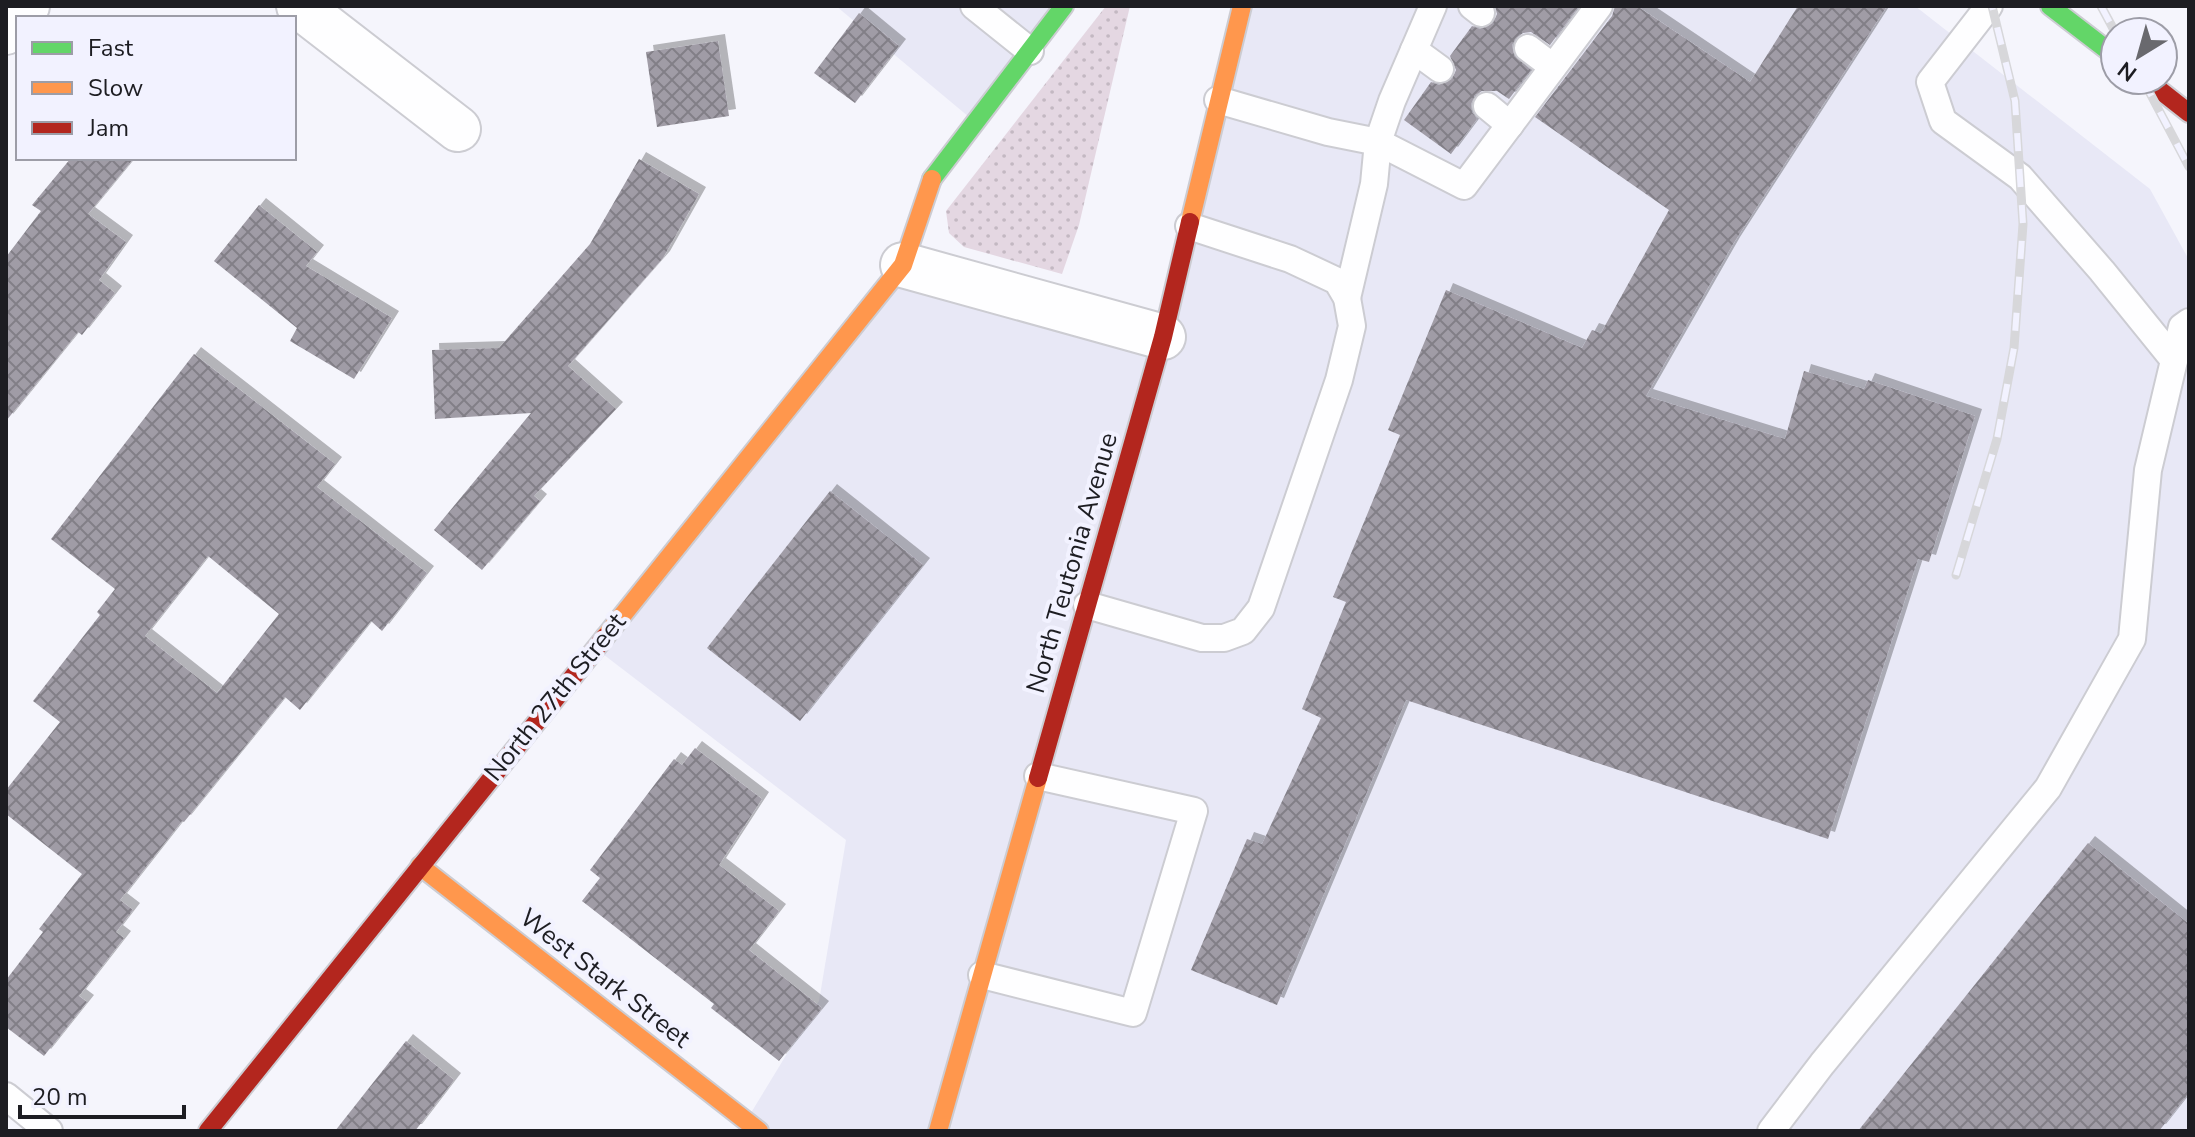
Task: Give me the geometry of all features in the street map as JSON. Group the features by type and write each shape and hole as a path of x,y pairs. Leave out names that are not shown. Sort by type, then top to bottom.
{"street":[{"path":"299,6 458,129"},
{"name":"North 27th Street","path":"208,1131 903,265 932,178 1064,6"},
{"name":"North Teutonia Avenue","path":"938,1131 1163,337 1242,6"},
{"path":"2050,6 2099,44"},
{"path":"2167,96 2189,113"},
{"path":"903,265 1163,337"},
{"name":"West Stark Street","path":"420,866 759,1131"}],"lane":[{"path":"974,6 1030,51"},
{"path":"1347,298 1374,184 1378,142 1433,6"},
{"path":"1218,100 1328,132 1378,142 1464,186 1599,6"},
{"path":"1989,6 1930,82 1943,121 2020,177 2174,360"},
{"path":"1528,48 1553,67"},
{"path":"1414,50 1440,69"},
{"path":"1487,106 1510,125"},
{"path":"1087,605 1202,638 1224,638 1243,631 1261,608 1339,380 1352,326 1347,298 1337,281 1290,259 1189,226"},
{"path":"1771,1131 1822,1064 2048,788 2132,639 2148,470 2182,327 2189,322"},
{"path":"982,975 1133,1013 1194,811 1038,776"},
{"path":"6,1096 49,1131"}],"shaded area":[{"path":"836,6 1064,6 975,122"},
{"path":"1106,6 1130,6 1079,225 1062,274 964,247 949,233 946,211"},
{"path":"1239,6 1915,6 2150,189 2189,260 2189,1131 759,1131 746,1121 819,1001 846,840 595,648 903,265 1163,336"}],"building":[{"path":"1495,6 1579,6 1550,45 1531,32 1516,38 1512,45 1514,55 1531,70 1509,99 1497,91 1482,91 1475,95 1471,104 1477,119 1451,154 1404,120 1431,82 1439,85 1452,79 1456,70 1450,56 1472,26 1480,29 1493,23 1497,14"},
{"path":"1615,6 1637,6 1750,82 1798,6 1887,6 1733,244 1646,396 1785,439 1804,371 1864,389 1868,380 1975,416 1929,562 1918,559 1828,839 1406,700 1277,1005 1191,970 1247,839 1262,844 1321,718 1302,709 1346,602 1333,597 1400,435 1388,430 1446,290 1582,348 1592,330 1601,333 1669,210 1535,117 1612,16"},
{"path":"859,13 899,46 855,103 814,73"},
{"path":"718,41 729,116 657,127 646,52"},
{"path":"639,159 699,194 663,258 568,366 616,409 534,496 540,501 482,570 434,530 531,413 435,419 432,350 499,348 590,244"},
{"path":"69,160 132,160 88,214 126,242 99,280 115,293 82,335 78,332 6,421 6,257 41,211 32,205"},
{"path":"259,205 317,252 306,266 392,318 354,379 290,341 297,328 214,261"},
{"path":"194,354 335,464 317,487 427,573 382,631 371,621 300,710 285,697 182,821 120,900 133,910 116,932 124,938 79,996 87,1002 44,1056 6,1027 6,980 43,932 39,929 82,874 6,814 6,790 60,722 33,701 100,615 97,612 115,589 51,539","holes":["208,556 279,614 217,693 145,636"]},
{"path":"830,491 923,565 800,721 707,648"},
{"path":"695,748 762,799 719,865 779,911 749,950 822,1008 779,1061 711,1008 714,1004 582,901 600,878 590,870 674,759 682,765"},
{"path":"2088,843 2189,924 2189,1093 2159,1131 1858,1131"},
{"path":"406,1041 454,1080 415,1131 335,1131"}],"railway":[{"path":"1956,575 1997,439 2014,348 2023,224 2015,101 1992,6"},
{"path":"2101,6 2106,16"},
{"path":"2151,96 2189,167"}],"traffic: fast":[{"path":"932,179 1064,6"},
{"path":"2050,6 2099,44"}],"traffic: slow":[{"path":"1190,222 1242,6"},
{"path":"605,637 903,265 932,179"},
{"path":"938,1131 1038,778"},
{"path":"420,866 759,1131"}],"traffic: jam":[{"path":"2167,96 2189,113"},
{"path":"1038,778 1163,337 1190,222"},
{"path":"208,1131 605,637"}]}
